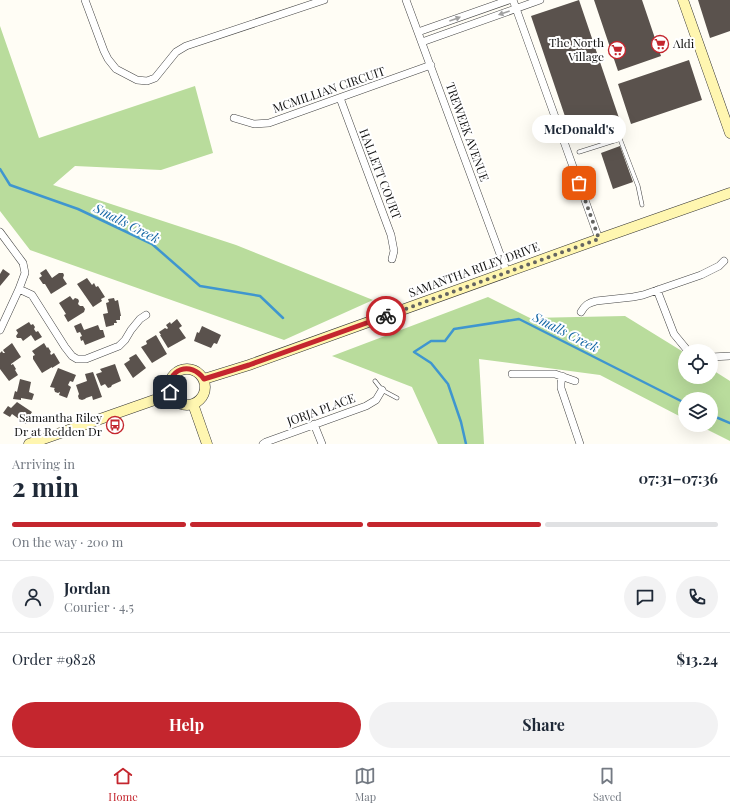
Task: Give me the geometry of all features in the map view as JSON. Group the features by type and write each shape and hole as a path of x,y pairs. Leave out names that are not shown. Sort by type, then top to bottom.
{"main road":[{"path":"683,0 730,133"},
{"name":"SAMANTHA RILEY DRIVE","path":"204,379 249,365 730,193"},
{"path":"717,198 730,200"},
{"path":"192,369 197,371 204,379 204,393 198,401 193,404 180,403 170,392 169,387 172,376 181,370 192,369"},
{"path":"29,444 160,398 170,392"},
{"path":"193,404 207,444"}],"street":[{"path":"85,0 106,56 111,63 116,69 137,80 147,81 155,78 176,52 186,46 307,2 324,0"},
{"name":"TREWEEK AVENUE","path":"406,0 507,273"},
{"path":"418,32 509,0"},
{"path":"514,0 599,239"},
{"path":"422,42 540,0"},
{"name":"MCMILLIAN CIRCUIT","path":"234,118 254,124 269,123 431,65"},
{"name":"HALLETT COURT","path":"340,98 391,235 394,251 392,259"},
{"path":"0,232 23,263 24,273 19,289 0,330"},
{"path":"581,312 586,304 590,302 633,297 657,290 701,275 719,266 724,261"},
{"path":"19,289 32,295 65,347 72,356 77,359 86,359 119,346 126,340 131,330 146,315"},
{"path":"657,290 674,334 682,344"},
{"path":"718,357 730,356"},
{"path":"512,374 550,374 562,376 575,381"},
{"path":"562,376 560,383 561,388 580,444"},
{"name":"JORJA PLACE","path":"263,444 366,406 376,400 382,390"},
{"path":"314,424 322,444"}],"lane":[{"path":"579,152 620,139 638,186 642,205"},
{"path":"375,381 382,390 397,398"}],"green space":[{"path":"0,26 39,138 195,86 213,153 161,170 75,166 53,185 236,245 373,300 284,340 30,250 0,211"},
{"path":"488,297 530,318 625,316 678,349 678,384 718,384 718,373 730,381 730,441 712,432 718,432 718,392 678,392 678,415 600,375 479,359 484,444 438,444 412,387 332,356"}],"building":[{"path":"579,0 620,121 572,137 531,16"},
{"path":"594,0 642,0 661,56 618,71"},
{"path":"698,0 730,0 730,31 710,38"},
{"path":"689,60 702,100 631,124 618,84"},
{"path":"620,146 633,182 613,189 601,153"},
{"path":"3,269 10,274 0,286 0,274"},
{"path":"46,269 52,278 59,273 63,273 63,278 67,284 51,294 39,278 42,276 40,273"},
{"path":"87,278 92,285 94,283 96,287 98,286 105,297 93,307 77,284"},
{"path":"70,296 73,300 75,298 78,299 78,304 83,306 85,309 84,312 68,322 64,315 66,314 59,303"},
{"path":"114,298 115,301 118,300 121,316 120,320 116,320 117,323 114,323 114,325 106,327 103,314 108,313 106,303 109,302 108,299"},
{"path":"177,319 182,326 179,328 186,338 168,348 159,332 165,328 167,329 168,328 166,325 170,322 171,324"},
{"path":"29,322 31,325 33,324 36,332 38,331 42,337 35,341 31,335 23,341 21,338 17,338 16,336 18,333 16,330"},
{"path":"81,323 84,330 98,325 100,330 103,330 105,337 85,345 83,340 81,341 80,337 82,336 80,332 77,333 74,326"},
{"path":"202,326 221,335 217,344 214,343 211,348 194,341 197,332 199,333"},
{"path":"156,335 167,354 152,363 141,347 147,344 146,341"},
{"path":"12,343 21,357 11,364 13,364 18,375 9,381 0,369 0,353 2,351 5,353 3,350"},
{"path":"44,343 51,352 51,355 54,353 60,363 42,373 33,359 33,356 35,355 32,351"},
{"path":"136,354 146,368 133,378 124,364 130,360 129,358"},
{"path":"115,364 121,381 108,388 105,384 101,386 96,374 102,372 100,369"},
{"path":"58,368 76,375 73,382 70,381 68,385 71,387 67,398 59,395 60,392 55,392 55,388 50,387"},
{"path":"93,372 102,397 93,400 92,396 82,400 79,399 76,385 87,381 85,374"},
{"path":"20,379 31,382 29,392 34,394 32,400 21,398 21,400 13,399 15,391 17,392"},
{"path":"17,402 32,412 28,418 30,421 26,424 12,414 10,417 3,413 8,406 11,408"}],"waterway":[{"name":"Smalls Creek","path":"0,169 10,185 78,209 152,244 200,286 260,296 283,318"},
{"name":"Smalls Creek","path":"466,444 461,422 448,384 431,363 414,352 431,341 445,341 454,329 519,319 678,399"},
{"name":"Smalls Creek","path":"718,418 730,423"}],"way so far":[{"path":"386,316 599,239 579,183"}],"place":[{"name":"Aldi","path":"660,44"},
{"name":"The North Village","path":"617,50"},
{"name":"McDonald's","path":"579,183"},
{"name":"Samantha Riley Dr at Redden Dr","path":"115,425"}],"route":[{"path":"170,392 169,387 172,376 181,370 192,369 197,371 204,379 249,365 386,316"}]}
